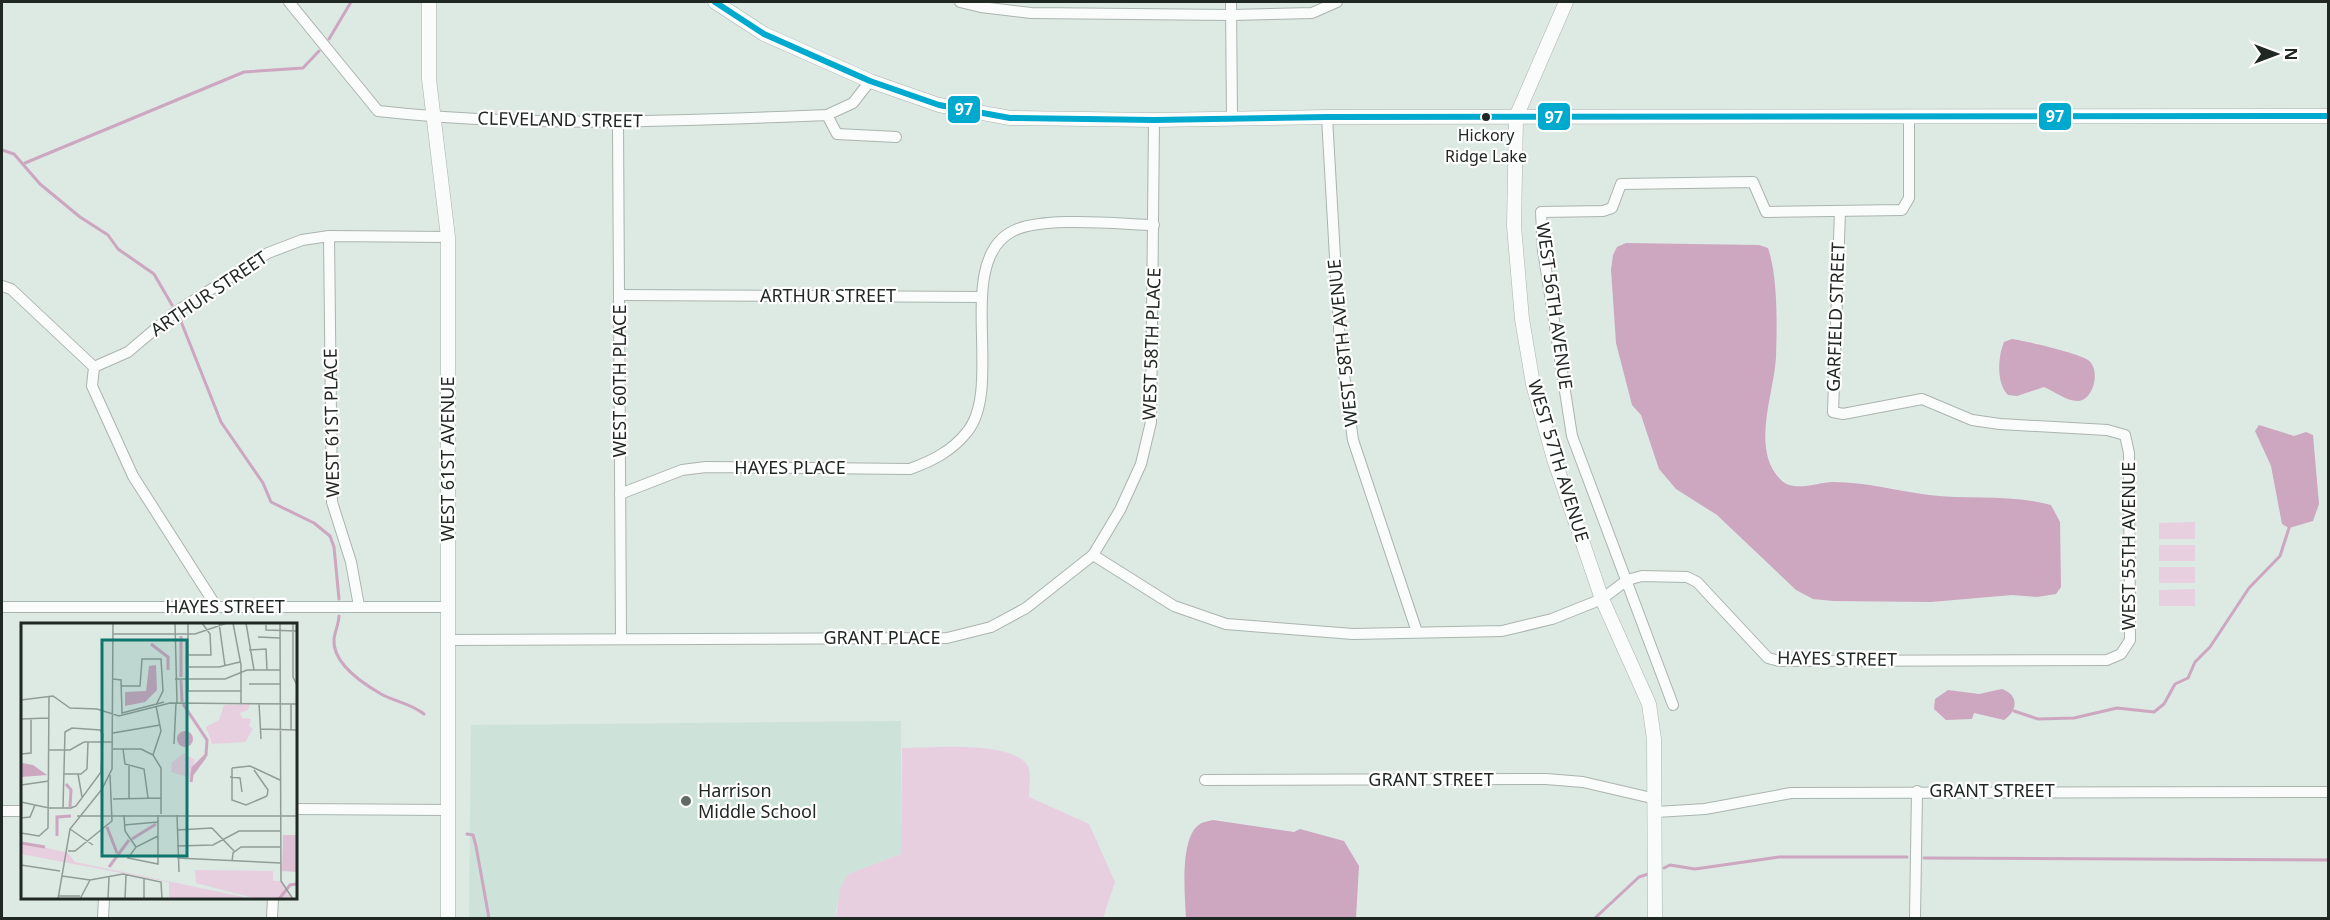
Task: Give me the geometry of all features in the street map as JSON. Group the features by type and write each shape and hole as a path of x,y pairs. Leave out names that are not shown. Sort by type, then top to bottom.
{"main road":[{"name":"WEST 61ST AVENUE","path":"429,2 429,79 447,237 448,918"},
{"path":"715,2 764,34 870,81 939,105 1010,118 1154,120 1327,117 2328,116"},
{"name":"WEST 57TH AVENUE","path":"1566,2 1516,117 1514,226 1522,319 1533,384 1554,459 1602,599 1648,704 1654,739 1655,918"}],"street":[{"name":"CLEVELAND STREET","path":"289,2 378,111 433,117 618,123 827,115 853,103 870,81"},
{"path":"960,2 981,7 1031,12 1231,15 1312,13 1338,2"},
{"path":"1231,2 1232,118"},
{"path":"827,115 837,134 896,137"},
{"path":"1840,211 1902,210 1909,198 1908,116"},
{"name":"WEST 58TH AVENUE","path":"1327,117 1340,345 1353,440 1418,632"},
{"name":"WEST 58TH PLACE","path":"1093,555 1120,510 1141,464 1151,422 1154,120"},
{"name":"WEST 60TH PLACE","path":"618,123 621,639"},
{"name":"WEST 56TH AVENUE","path":"1627,580 1572,436 1543,250 1541,212 1603,211 1612,208 1621,184 1754,182 1766,212 1840,211"},
{"name":"GARFIELD STREET","path":"1840,211 1833,412 1843,414 1922,399 1972,420 2000,424 2107,430 2125,435"},
{"path":"982,297 986,269 996,245 1013,231 1043,224 1154,225"},
{"name":"ARTHUR STREET","path":"94,367 128,352 174,313 268,253 302,240 329,236 447,237"},
{"name":"WEST 61ST PLACE","path":"329,236 332,502 351,562 360,606"},
{"path":"2,286 11,289 94,367 92,386 133,476 216,606"},
{"name":"ARTHUR STREET","path":"620,295 982,297"},
{"name":"HAYES PLACE","path":"620,494 682,470 706,467 910,469 937,459 968,431 981,406 982,297"},
{"name":"WEST 55TH AVENUE","path":"2121,654 2130,640 2129,453 2125,435"},
{"path":"1093,555 1174,606 1226,624 1353,633 1502,631 1552,619 1602,599 1627,580 1673,705"},
{"name":"GRANT PLACE","path":"448,640 947,638 991,627 1026,608 1093,555"},
{"name":"HAYES STREET","path":"1627,580 1642,576 1687,577 1697,582 1768,658 1779,661 2108,660 2121,654"},
{"name":"HAYES STREET","path":"2,607 448,607"},
{"name":"GRANT STREET","path":"1205,780 1546,779 1583,782 1656,805 1705,809 1791,793 2328,792"},
{"path":"1915,918 1917,791"},
{"path":"297,809 449,810"},
{"path":"2,811 21,811"},
{"path":"103,918 104,899"},
{"path":"272,918 273,899"}],"shaded area":[{"path":"1626,243 1759,245 1768,248 1774,273 1777,331 1776,357 1765,438 1772,468 1781,480 1792,486 1845,482 1929,495 2006,498 2051,505 2060,522 2061,587 2056,594 2037,597 2012,595 1931,602 1833,601 1813,599 1796,590 1717,515 1676,489 1659,469 1641,415 1632,405 1616,343 1611,270 1613,255 1617,247"},
{"path":"2012,339 2063,351 2088,360 2092,364 2095,377 2092,390 2084,399 2078,401 2065,398 2044,387 2017,396 2008,395 2001,384 1999,362 2004,342"},
{"path":"2259,425 2294,436 2306,432 2313,435 2319,504 2313,521 2289,528 2282,524 2271,466 2255,431"},
{"path":"2195,522 2195,539 2159,539 2159,523"},
{"path":"2159,545 2195,545 2195,561 2159,561"},
{"path":"2159,567 2195,567 2195,583 2159,583"},
{"path":"2195,589 2195,606 2159,606 2159,590"},
{"path":"2002,689 2011,695 2015,703 2012,712 2004,720 1974,713 1972,719 1946,720 1934,709 1935,699 1948,690 1979,694"},
{"name":"Harrison Middle School","path":"901,721 901,854 848,874 836,909 836,918 469,918 471,725"},
{"path":"972,747 1009,753 1022,759 1030,772 1029,797 1089,824 1115,882 1103,918 836,918 840,889 848,874 901,854 902,748"},
{"path":"1213,820 1294,832 1300,829 1344,841 1359,866 1356,918 1186,918 1184,882 1189,841 1193,831 1200,824"}],"waterway":[{"path":"329,39 351,2"},
{"path":"25,163 244,72 303,68 319,51"},
{"path":"2,150 14,154 40,184 80,217 108,235 118,249 154,274 172,305"},
{"path":"180,319 221,422 263,483 271,502 314,523 330,536 334,547 339,599"},
{"path":"2014,711 2038,719 2074,718 2117,708 2154,712 2164,704 2175,684 2188,678 2195,662 2210,647 2249,588 2280,556 2289,528"},
{"path":"339,616 334,639 335,648 343,664 373,689 424,714"},
{"path":"467,834 473,835 476,846 489,918"},
{"path":"1664,868 1670,865 1695,869 1779,857 1907,857"},
{"path":"1924,858 2328,860"},
{"path":"1595,918 1639,877 1648,874"}],"transit line":[{"name":"97","path":"715,2 764,34 870,81 939,105 1010,118 1154,120 1327,117 2328,116"}],"place":[{"name":"Hickory Ridge Lake","path":"1486,117"},
{"name":"Harrison Middle School","path":"686,801"}]}
